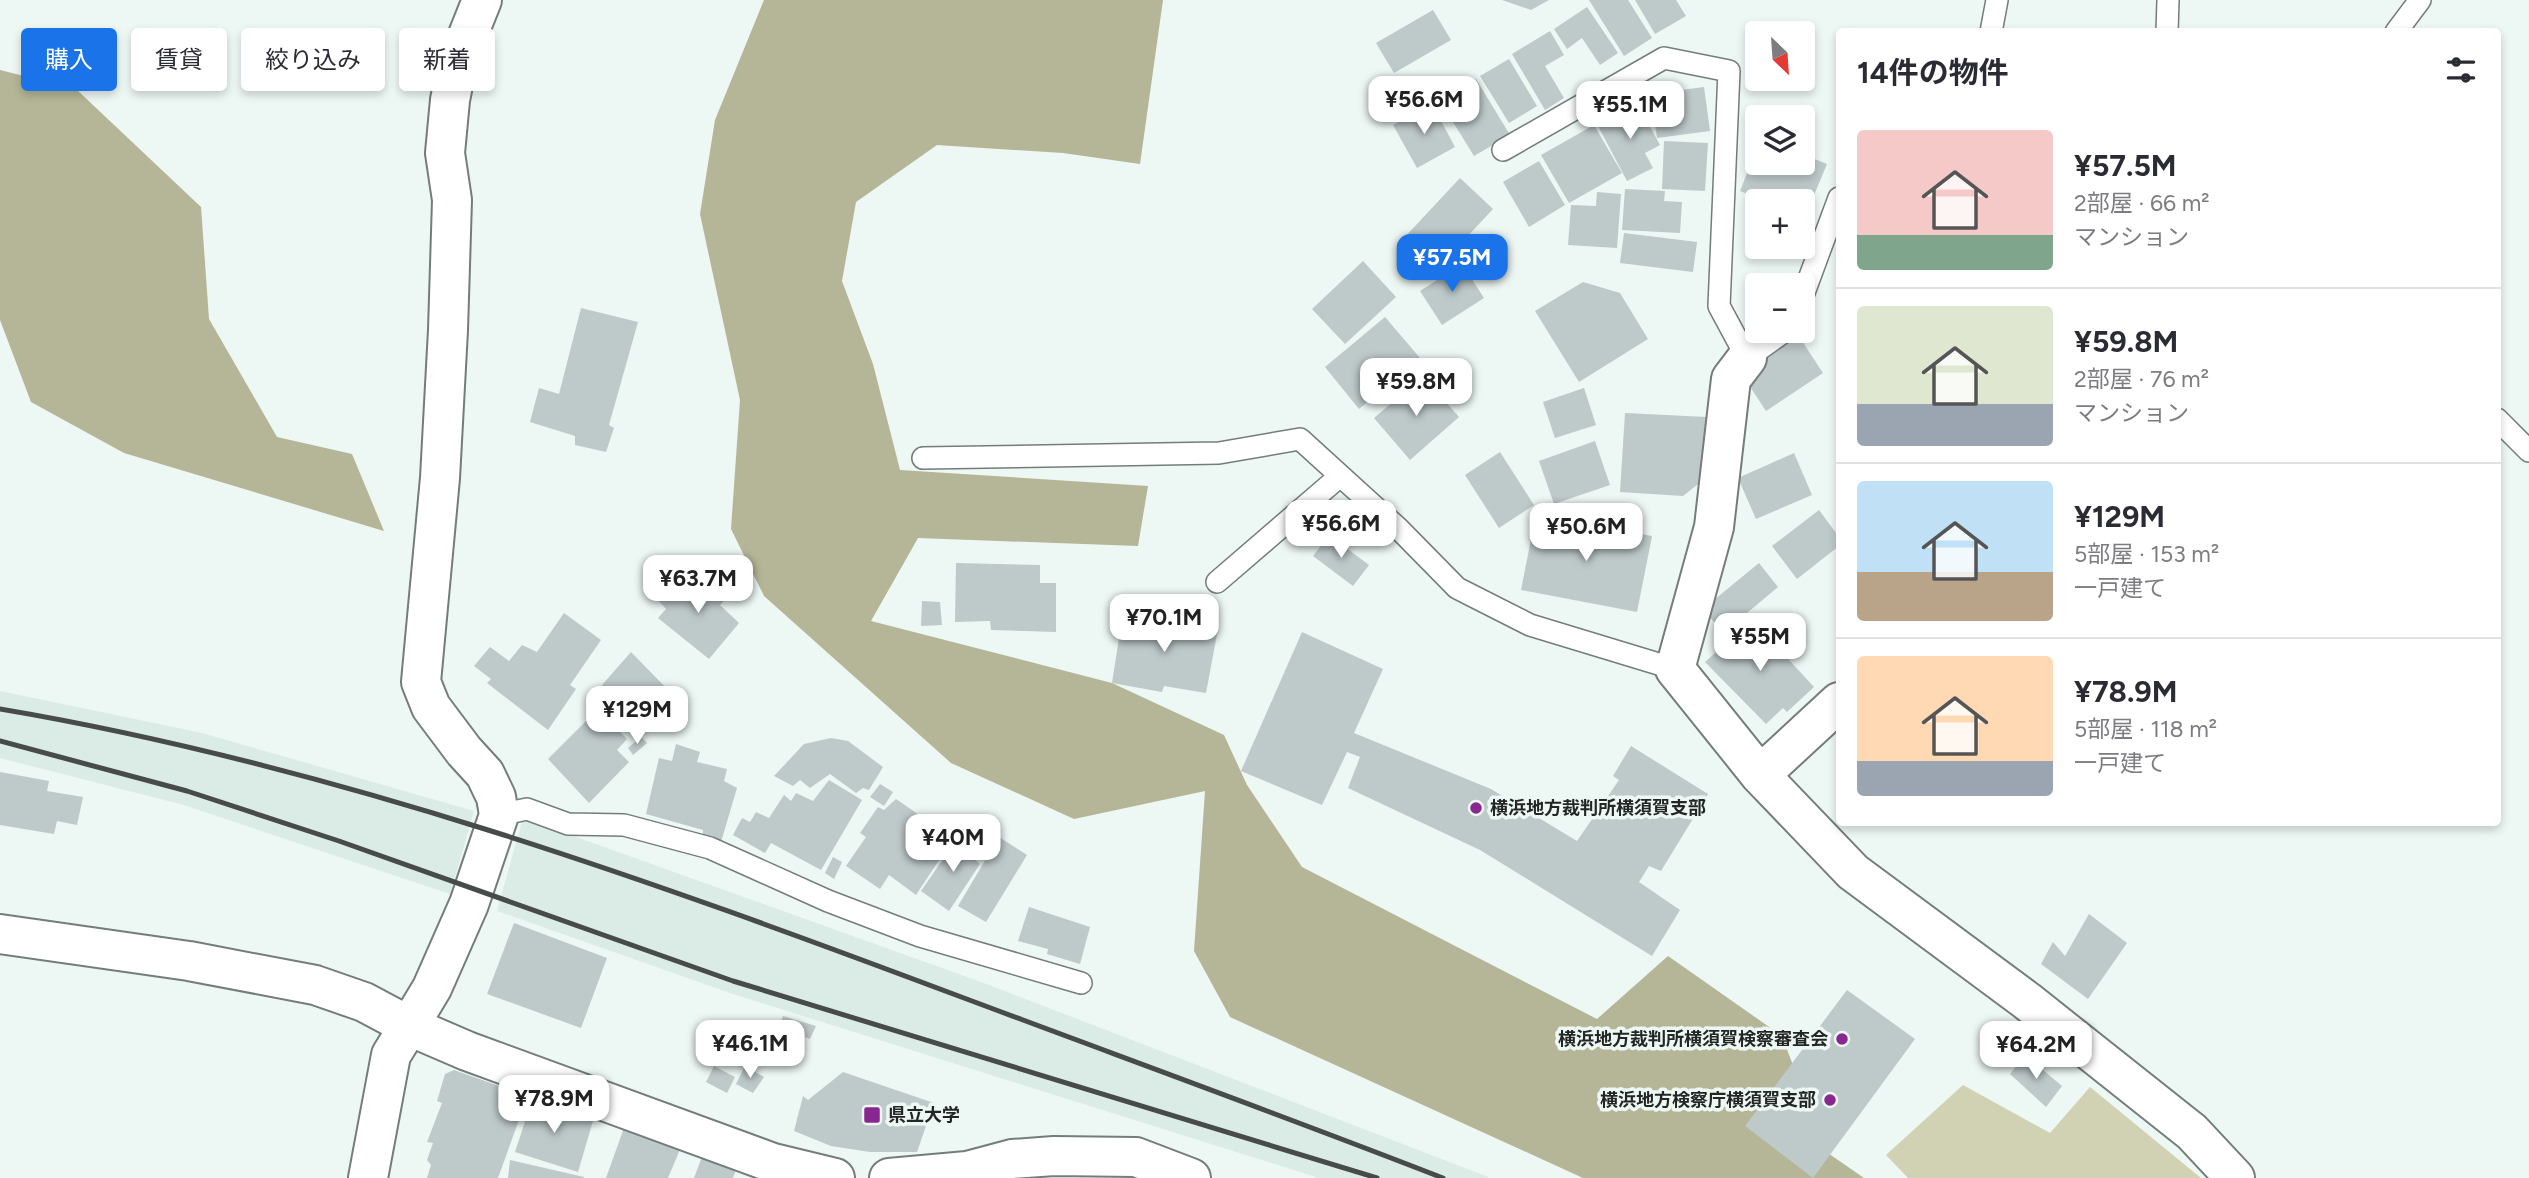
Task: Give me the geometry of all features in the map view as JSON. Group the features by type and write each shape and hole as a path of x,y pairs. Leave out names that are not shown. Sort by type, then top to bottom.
{"street":[{"path":"368,1178 391,1055 432,988 469,904 499,815 496,797 485,774 437,716 421,682 440,478 448,330 452,200 445,153 450,100 458,60 482,0"},
{"path":"1747,358 1731,379 1714,527 1675,669 1760,775 1853,872 2027,1001 2192,1132 2235,1178"},
{"path":"1760,775 1836,705"},
{"path":"0,934 189,961 315,985 364,1002 409,1026 467,1051 760,1159 835,1178"},
{"path":"889,1178 967,1171 1012,1159 1054,1156 1136,1157 1191,1178"}],"lane":[{"path":"1992,28 1997,0"},
{"path":"2167,28 2168,0"},
{"path":"2399,28 2420,0"},
{"path":"1503,150 1664,58 1729,71 1719,306 1747,358 1768,343"},
{"path":"1811,273 1836,206"},
{"path":"2501,423 2529,452"},
{"path":"923,458 1219,453 1300,439 1399,529 1457,588 1530,625 1675,669"},
{"path":"1217,582 1340,476"},
{"path":"499,815 527,810 568,824 624,825 710,848 828,901 920,936 1082,982"}],"shaded area":[{"path":"0,691 202,733 474,811 450,894 184,805 0,758"},
{"path":"523,818 981,982 1491,1178 1319,1178 733,994 497,911"}],"green space":[{"path":"764,0 1163,0 1140,164 1063,153 937,145 856,202 842,281 873,364 900,470 1148,486 1138,546 918,538 871,621 1112,683 1224,735 1247,785 1302,867 1597,1019 1668,956 1782,1036 1825,1151 1864,1178 1583,1178 1230,1017 1194,951 1205,791 1074,819 951,763 764,596 731,529 740,400 700,214 715,120"},
{"path":"0,70 21,75 21,91 78,91 201,207 209,319 277,437 352,454 384,531 124,453 31,402 0,320"},
{"path":"1963,1085 2050,1133 2090,1087 2201,1178 1908,1178 1886,1155"}],"building":[{"path":"1502,0 1549,0 1531,10"},
{"path":"1589,0 1628,0 1652,38 1624,56"},
{"path":"1635,0 1676,0 1686,16 1655,34"},
{"path":"1587,7 1618,53 1600,65 1582,38 1567,49 1554,29"},
{"path":"1433,10 1451,40 1394,73 1376,43"},
{"path":"1550,31 1564,55 1545,66 1564,98 1545,110 1512,54"},
{"path":"1509,59 1537,106 1509,123 1480,76"},
{"path":"1476,79 1510,135 1474,156 1440,101"},
{"path":"1704,87 1710,131 1657,138 1651,94"},
{"path":"1637,103 1660,145 1645,153 1653,168 1627,181 1597,124"},
{"path":"1432,104 1455,147 1417,168 1393,125"},
{"path":"1594,125 1622,173 1569,203 1541,155"},
{"path":"1664,141 1708,143 1705,191 1662,189"},
{"path":"1815,159 1827,164 1815,193 1815,189 1745,189 1745,193 1740,191 1746,175 1815,175"},
{"path":"1539,161 1565,205 1529,227 1503,182"},
{"path":"1460,178 1493,209 1436,270 1403,239"},
{"path":"1625,189 1665,191 1664,201 1682,202 1680,233 1622,230"},
{"path":"1597,192 1621,194 1617,248 1568,245 1571,205 1596,206"},
{"path":"1624,233 1697,242 1693,272 1620,263"},
{"path":"1363,261 1396,297 1345,344 1312,309"},
{"path":"1462,264 1484,298 1442,325 1420,291"},
{"path":"1583,282 1620,293 1648,339 1579,382 1535,311"},
{"path":"581,308 638,322 609,425 614,428 606,452 575,445 575,436 530,422 539,388 559,394"},
{"path":"1385,317 1420,358 1359,409 1325,367"},
{"path":"1786,343 1803,343 1823,373 1766,411 1741,373"},
{"path":"1423,376 1459,417 1410,460 1374,418"},
{"path":"1584,388 1596,425 1555,438 1543,402"},
{"path":"1625,413 1707,417 1702,481 1683,496 1620,492"},
{"path":"1595,441 1610,485 1554,504 1539,461"},
{"path":"1500,452 1534,505 1499,528 1465,475"},
{"path":"1794,453 1812,495 1756,519 1738,478"},
{"path":"1819,510 1836,533 1836,548 1797,579 1772,546"},
{"path":"1536,514 1652,536 1637,612 1521,590"},
{"path":"1329,535 1369,565 1353,586 1313,556"},
{"path":"956,563 1040,565 1040,583 1056,583 1056,632 991,630 990,621 955,622"},
{"path":"1759,563 1778,587 1723,633 1703,609"},
{"path":"697,573 728,597 720,605 739,623 709,659 658,618 666,609 658,600 671,583 684,589"},
{"path":"922,601 940,602 942,625 921,626"},
{"path":"1123,612 1218,629 1206,693 1164,686 1162,692 1112,683"},
{"path":"564,613 601,640 570,685 576,689 548,730 487,683 491,679 474,666 490,647 509,661 522,645 537,652"},
{"path":"1752,620 1814,687 1787,712 1783,708 1766,724 1705,662"},
{"path":"1302,632 1383,669 1354,733 1491,789 1577,841 1619,780 1613,776 1631,746 1708,794 1661,871 1649,866 1639,882 1680,910 1652,956 1480,850 1348,788 1360,757 1347,752 1322,805 1241,771"},
{"path":"631,652 675,697 649,726 602,685"},
{"path":"598,709 627,739 617,750 629,762 589,803 548,759"},
{"path":"641,737 647,743 633,755 628,748"},
{"path":"831,738 848,741 883,767 869,790 863,788 856,793 830,774 810,788 800,780 793,786 774,776 804,744"},
{"path":"676,744 700,752 697,762 727,769 724,781 737,788 721,842 703,837 703,830 646,814 659,758 672,761"},
{"path":"0,772 49,781 47,791 83,797 77,825 57,821 54,834 0,825"},
{"path":"829,780 862,800 821,870 771,843 765,853 733,835 742,818 750,822 756,812 769,818 784,795 791,801 796,793 813,801"},
{"path":"880,784 893,792 884,806 870,797"},
{"path":"896,799 925,819 910,843 924,824 951,842 916,895 889,875 880,889 846,866 866,837 860,833 878,807 884,810"},
{"path":"959,836 981,852 974,859 980,864 949,911 921,891"},
{"path":"999,837 1027,855 986,922 958,906"},
{"path":"833,857 842,862 834,879 825,873"},
{"path":"1029,907 1090,927 1080,964 1047,954 1048,949 1018,941"},
{"path":"2089,914 2127,943 2088,999 2041,964 2053,942 2065,956"},
{"path":"514,923 607,958 581,1028 487,994"},
{"path":"1847,990 1915,1039 1813,1178 1745,1126"},
{"path":"783,1016 816,1026 810,1039 779,1027"},
{"path":"2025,1055 2062,1086 2046,1107 2010,1074"},
{"path":"714,1066 735,1077 727,1093 706,1082"},
{"path":"745,1066 764,1077 753,1093 736,1084"},
{"path":"454,1070 502,1087 501,1082 529,1092 498,1178 427,1178 431,1165 427,1160 433,1143 427,1142 442,1103 437,1101 445,1074"},
{"path":"843,1072 934,1103 917,1152 870,1152 831,1146 794,1131 803,1096 808,1100"},
{"path":"533,1097 593,1121 578,1172 515,1152"},
{"path":"624,1128 681,1147 668,1178 606,1178"},
{"path":"703,1154 737,1167 733,1178 694,1178"},
{"path":"510,1160 584,1177 584,1178 508,1178"}],"railway":[{"path":"0,709 247,761 489,830 609,869 846,954 1443,1178"},
{"path":"0,741 187,791 339,841 733,981 1377,1178"}],"place":[{"name":"横浜地方裁判所横須賀支部","path":"1476,808"},
{"name":"横浜地方裁判所横須賀検察審査会","path":"1842,1039"},
{"name":"横浜地方検察庁横須賀支部","path":"1830,1100"},
{"name":"県立大学","path":"872,1115"}]}
